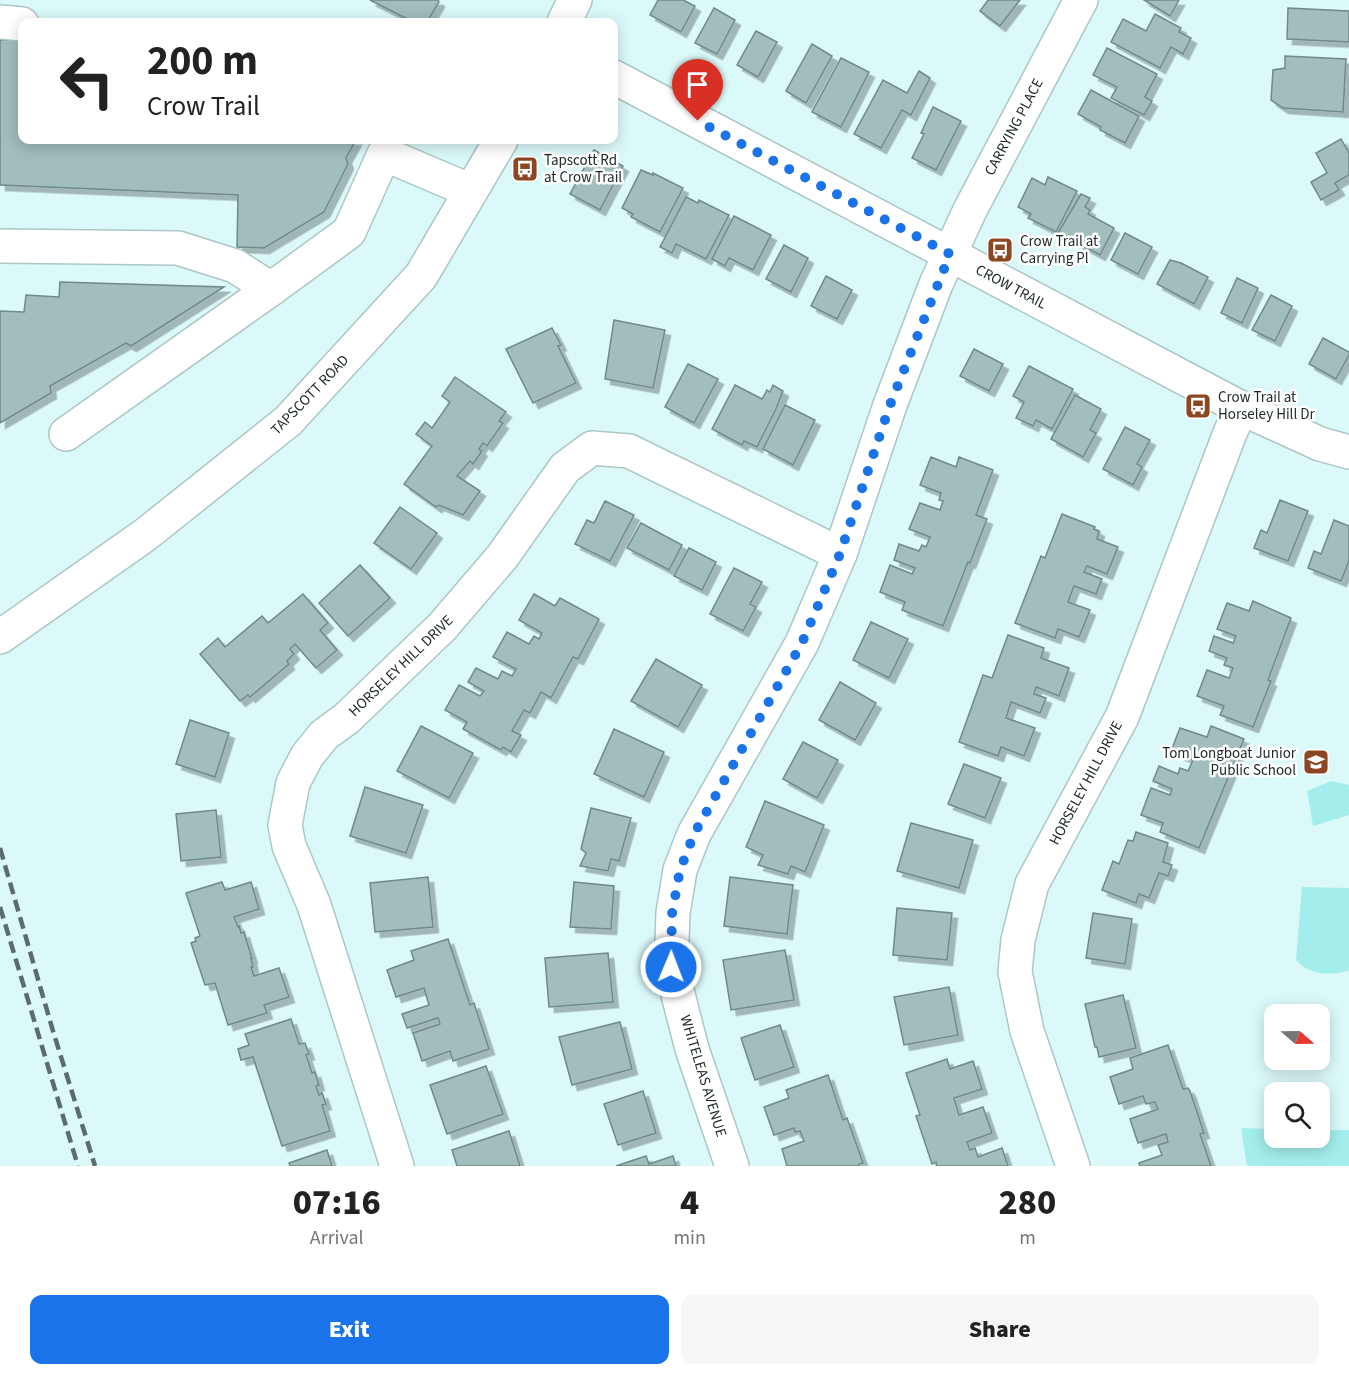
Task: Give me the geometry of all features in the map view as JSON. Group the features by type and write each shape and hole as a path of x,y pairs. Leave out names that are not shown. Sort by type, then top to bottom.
{"street":[{"path":"566,18 576,0"},
{"name":"CARRYING PLACE","path":"950,254 970,210 1081,0"},
{"path":"0,22 18,24"},
{"name":"CROW TRAIL","path":"618,79 1241,408 1320,444 1349,452"},
{"name":"TAPSCOTT ROAD","path":"0,637 145,535 288,421 422,276 499,144"},
{"path":"66,434 349,232 384,154 471,191"},
{"path":"0,246 178,248 235,266 271,289"},
{"name":"WHITELEAS AVENUE","path":"732,1166 692,1049 671,967 672,914 680,870 694,834 802,643 840,554 890,405 950,254"},
{"name":"HORSELEY HILL DRIVE","path":"1073,1166 1027,1031 1015,972 1018,940 1032,884 1122,717 1241,408"},
{"name":"HORSELEY HILL DRIVE","path":"397,1166 314,905 289,846 285,825 293,783 307,756 324,735 346,719 442,627 502,557 565,468 592,448 629,451 840,554"}],"shaded area":[{"path":"1331,781 1349,785 1349,815 1313,826 1307,791"},
{"path":"1302,887 1349,888 1349,970 1335,974 1314,972 1296,960"},
{"path":"1241,1128 1264,1129 1264,1148 1330,1148 1330,1130 1349,1130 1349,1166 1247,1166"}],"building":[{"path":"370,0 438,0 429,18 405,18"},
{"path":"658,0 683,0 695,6 681,32 650,15"},
{"path":"988,0 1020,0 1000,26 980,11"},
{"path":"1144,0 1179,0 1170,16"},
{"path":"714,8 735,20 717,54 695,43"},
{"path":"1288,8 1349,11 1349,42 1287,39"},
{"path":"1155,14 1181,28 1179,32 1191,38 1183,54 1171,47 1160,68 1111,42 1123,19 1146,31"},
{"path":"756,31 777,42 758,77 737,65"},
{"path":"0,40 18,40 18,144 354,144 346,158 348,164 324,212 264,248 237,247 238,195 0,185"},
{"path":"812,44 832,56 806,103 786,91"},
{"path":"1107,48 1157,74 1145,97 1152,101 1144,115 1111,98 1117,87 1093,75"},
{"path":"1285,56 1346,59 1343,112 1283,108 1271,100 1273,70 1285,68"},
{"path":"841,58 869,72 841,127 812,112"},
{"path":"919,71 930,78 911,115 902,110 881,148 854,134 883,80 907,93"},
{"path":"1091,90 1139,116 1125,143 1100,130 1101,127 1078,114"},
{"path":"933,107 961,121 936,170 912,158 924,134 921,133"},
{"path":"1341,139 1349,153 1349,175 1335,183 1339,190 1321,200 1311,182 1327,173 1316,153"},
{"path":"594,150 623,166 600,210 570,194"},
{"path":"641,170 653,175 653,173 683,188 660,232 631,217 633,214 622,208"},
{"path":"1048,177 1077,191 1056,232 1028,218 1031,214 1018,207 1032,178 1045,185"},
{"path":"1081,194 1090,198 1085,207 1090,210 1088,214 1114,228 1100,255 1058,233"},
{"path":"686,197 698,203 699,200 729,215 706,259 676,244 672,253 660,247"},
{"path":"734,216 771,235 753,270 729,258 725,266 712,259"},
{"path":"1125,233 1152,247 1138,274 1111,260"},
{"path":"784,245 808,258 791,292 766,279"},
{"path":"1170,260 1208,277 1194,304 1157,284"},
{"path":"826,276 852,290 837,319 811,306"},
{"path":"1237,278 1258,288 1242,323 1221,313"},
{"path":"60,282 224,287 131,346 126,343 50,386 51,393 0,423 0,311 24,312 26,295 59,297"},
{"path":"1271,295 1292,306 1275,341 1252,330"},
{"path":"614,320 665,330 653,388 605,379"},
{"path":"552,328 576,383 533,403 506,349"},
{"path":"1323,338 1349,352 1336,379 1309,364"},
{"path":"974,349 1003,364 989,391 960,376"},
{"path":"688,364 718,379 694,423 665,407"},
{"path":"1029,366 1073,389 1052,429 1036,420 1033,426 1016,418 1024,402 1013,396"},
{"path":"455,377 506,412 499,421 503,423 487,446 483,443 479,449 482,451 473,464 470,461 457,476 480,491 463,515 439,505 436,507 404,484 432,446 416,434 425,422 432,428 450,402 442,396"},
{"path":"735,385 762,399 767,390 770,392 773,385 783,391 757,447 744,441 742,445 712,429"},
{"path":"1075,395 1101,409 1090,430 1096,433 1083,457 1051,439"},
{"path":"785,405 815,420 793,465 763,449"},
{"path":"1125,427 1150,440 1137,464 1142,467 1133,485 1103,469"},
{"path":"931,457 956,467 959,457 993,470 976,515 987,519 943,626 902,610 905,602 880,592 890,565 912,574 915,568 894,560 899,544 919,551 922,545 926,547 930,537 909,529 920,503 940,510 943,501 939,500 941,493 920,485"},
{"path":"1280,500 1308,511 1288,561 1254,548 1261,530 1267,533"},
{"path":"605,501 634,515 610,561 575,544 587,520 594,523"},
{"path":"400,507 437,533 411,569 374,543"},
{"path":"1062,514 1095,527 1094,529 1099,531 1097,539 1118,547 1107,574 1087,566 1084,572 1102,579 1096,594 1074,586 1068,602 1090,610 1079,637 1058,629 1055,638 1015,623 1041,556 1045,558"},
{"path":"1334,520 1349,526 1349,561 1341,581 1308,568 1314,551 1321,554"},
{"path":"641,523 682,545 669,570 627,548"},
{"path":"689,548 716,562 702,590 674,576"},
{"path":"360,565 390,598 348,636 319,603"},
{"path":"734,568 762,582 750,604 756,607 743,631 710,614"},
{"path":"303,594 328,623 320,630 337,650 316,668 295,644 290,649 294,654 287,661 289,664 250,697 248,695 240,701 200,654 218,638 225,647 262,616 268,623"},
{"path":"534,594 555,606 560,598 599,619 578,659 573,657 551,698 541,692 530,713 524,710 512,731 521,735 511,752 503,747 501,750 463,729 467,722 445,710 459,685 480,696 484,691 468,682 476,668 498,679 502,671 512,676 516,669 493,657 507,632 529,644 534,636 539,639 542,633 519,620"},
{"path":"1253,601 1291,618 1268,680 1271,681 1253,727 1220,715 1224,706 1197,696 1207,670 1229,678 1233,668 1224,665 1227,658 1209,651 1214,636 1233,643 1236,636 1217,629 1227,603 1249,611"},
{"path":"871,622 908,639 889,678 853,660"},
{"path":"1008,635 1044,648 1041,658 1069,668 1059,696 1036,687 1034,694 1046,698 1040,713 1011,702 1006,718 1035,728 1024,756 1001,747 998,756 959,742 983,675 992,678"},
{"path":"656,659 702,685 678,727 631,701"},
{"path":"840,682 876,703 855,740 819,720"},
{"path":"190,720 229,733 215,777 176,764"},
{"path":"421,726 473,753 449,798 397,771"},
{"path":"1211,726 1244,739 1199,848 1160,832 1163,823 1141,815 1151,788 1170,795 1172,789 1153,781 1159,766 1178,774 1180,768 1188,771 1193,760 1171,751 1180,728 1207,737"},
{"path":"614,729 664,752 644,797 594,774"},
{"path":"803,742 838,760 817,798 783,779"},
{"path":"964,764 1001,778 985,818 948,804"},
{"path":"365,787 423,805 406,853 350,836"},
{"path":"765,801 824,825 805,872 791,866 788,874 758,865 763,855 746,847"},
{"path":"591,808 631,818 619,861 611,859 608,871 580,866 586,853 581,849"},
{"path":"216,810 221,857 181,861 176,814"},
{"path":"911,823 973,840 959,888 897,871"},
{"path":"1136,832 1168,843 1163,862 1172,865 1168,876 1159,873 1149,898 1139,894 1136,903 1102,890 1113,861 1119,864 1128,840 1133,841"},
{"path":"428,877 433,927 375,932 370,883"},
{"path":"730,877 793,885 787,934 724,926"},
{"path":"222,882 225,890 251,882 259,909 234,917 241,933 244,932 252,958 253,967 251,967 254,976 279,968 289,997 264,1005 267,1013 228,1025 215,983 205,985 191,943 200,936 186,893"},
{"path":"574,882 614,886 611,929 570,927"},
{"path":"897,908 952,913 947,960 893,955"},
{"path":"1093,913 1132,919 1125,964 1086,958"},
{"path":"448,939 470,1005 474,1003 489,1049 453,1061 450,1051 422,1061 413,1033 440,1024 438,1018 407,1028 402,1014 429,1005 424,988 396,997 387,970 414,960 411,951"},
{"path":"785,950 794,1000 731,1010 723,960"},
{"path":"608,953 613,1002 549,1007 545,958"},
{"path":"949,987 958,1035 904,1045 894,997"},
{"path":"1123,995 1136,1048 1099,1057 1085,1004"},
{"path":"291,1019 299,1044 305,1043 309,1054 306,1055 312,1073 315,1072 319,1095 322,1093 326,1104 322,1105 330,1131 282,1146 253,1057 241,1060 238,1049 249,1045 245,1034"},
{"path":"620,1022 632,1069 572,1085 559,1037"},
{"path":"780,1025 794,1067 755,1080 741,1038"},
{"path":"1168,1045 1183,1089 1188,1088 1190,1091 1204,1133 1200,1134 1211,1166 1140,1166 1139,1163 1162,1155 1158,1145 1168,1142 1166,1134 1138,1143 1130,1119 1158,1109 1155,1102 1146,1104 1143,1096 1119,1104 1110,1077 1133,1069 1130,1058"},
{"path":"947,1059 950,1069 973,1061 982,1089 954,1098 959,1115 983,1107 992,1133 967,1142 970,1150 975,1148 978,1157 1002,1148 1008,1166 937,1166 936,1162 932,1164 916,1116 920,1115 906,1073"},
{"path":"486,1066 503,1114 447,1134 430,1085"},
{"path":"828,1075 843,1120 847,1118 863,1163 859,1166 787,1166 782,1149 804,1141 800,1131 795,1132 794,1128 774,1135 764,1107 789,1098 786,1090"},
{"path":"643,1091 656,1133 618,1145 604,1104"},
{"path":"509,1131 520,1166 457,1166 452,1150"},
{"path":"327,1150 332,1166 290,1166 289,1163"},
{"path":"646,1156 649,1164 673,1156 676,1166 616,1166"}],"railway":[{"path":"0,848 95,1166"},
{"path":"0,907 78,1166"}],"place":[{"name":"Tapscott Rd at Crow Trail","path":"525,169"},
{"name":"Crow Trail at Carrying Pl","path":"1000,250"},
{"name":"Crow Trail at Horseley Hill Dr","path":"1198,406"},
{"name":"Tom Longboat Junior Public School","path":"1316,762"}],"route":[{"path":"671,967 672,914 680,870 694,834 802,643 840,554 890,405 936,284 950,254 698,121"}]}
